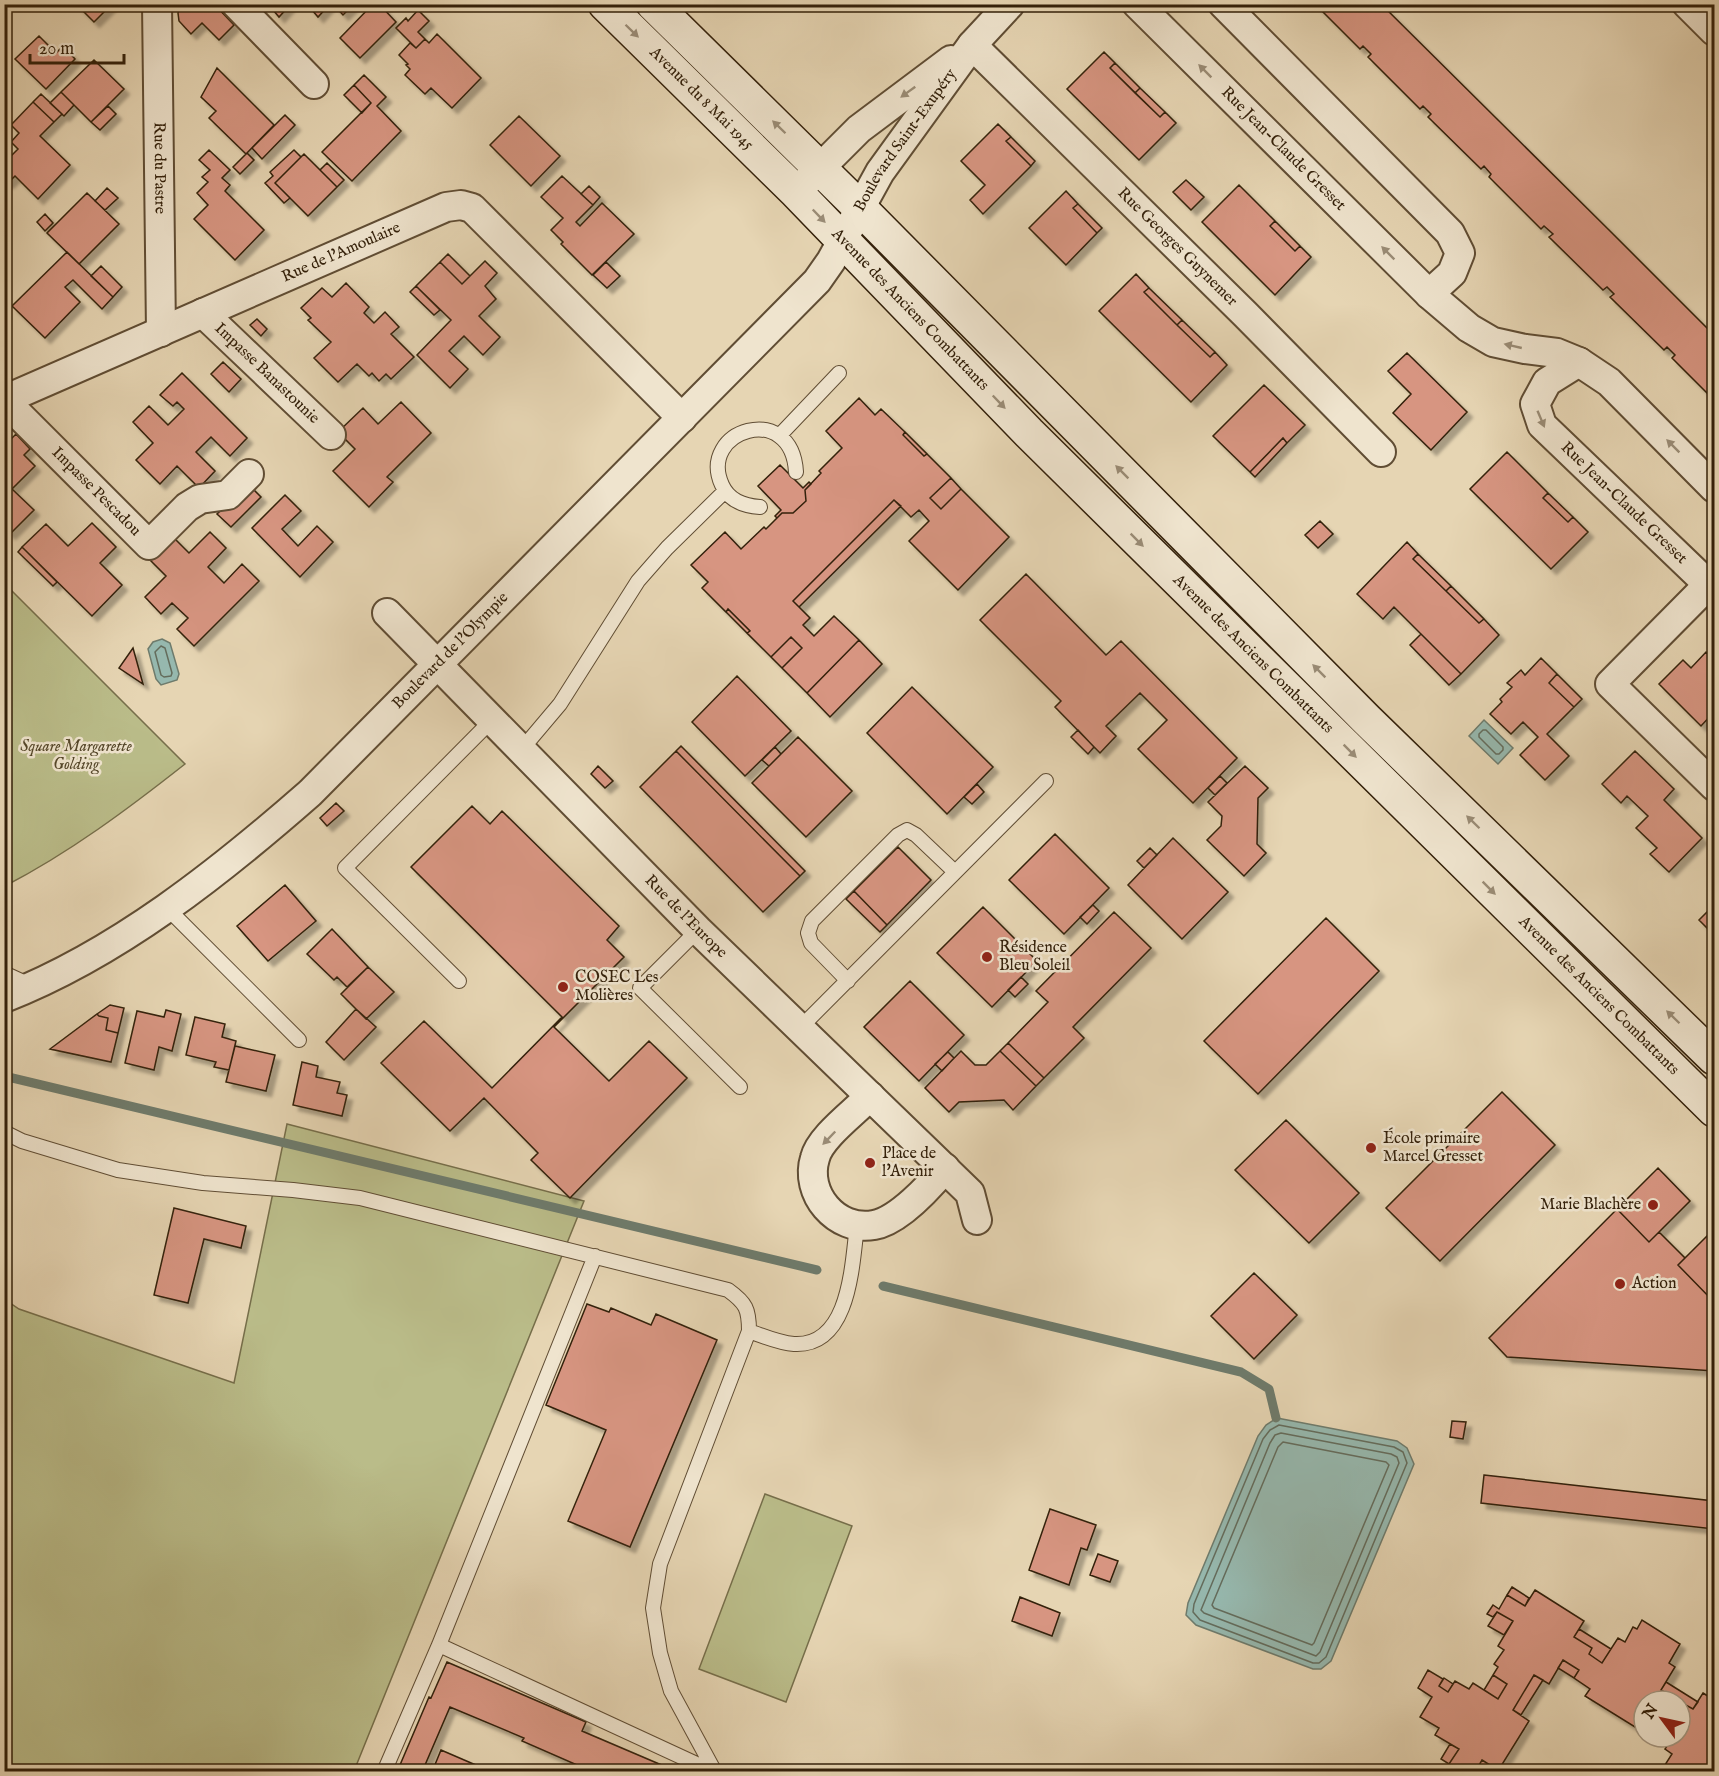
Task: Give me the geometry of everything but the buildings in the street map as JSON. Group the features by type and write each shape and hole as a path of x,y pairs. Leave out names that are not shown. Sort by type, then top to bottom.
{"main road":[{"name":"Avenue du 8 Mai 1945","path":"605,4 796,192"},
{"name":"Avenue du 8 Mai 1945","path":"653,4 820,168"},
{"path":"820,168 1366,719 1714,1058"},
{"name":"Avenue des Anciens Combattants","path":"796,192 1029,433 1714,1110"}],"street":[{"name":"Rue du Pastre","path":"157,4 161,332"},
{"path":"236,4 314,84"},
{"name":"Boulevard Saint-Exupéry","path":"841,239 880,172 972,45 1010,4"},
{"name":"Rue Jean-Claude Gresset","path":"1137,4 1429,294 1469,328 1493,342 1557,353 1579,362 1609,382 1714,488"},
{"path":"1223,4 1450,233 1460,253 1452,273 1429,294"},
{"path":"1687,4 1714,31"},
{"name":"Boulevard Saint-Exupéry","path":"796,192 859,129 972,45"},
{"name":"Rue Georges Guynemer","path":"972,45 1237,306 1380,452"},
{"name":"Rue de l'Amoulaire","path":"4,400 446,207 461,205 472,208 682,418"},
{"name":"Boulevard de l'Olympie","path":"4,998 93,954 166,907 243,852 310,793 817,281 831,261 841,239"},
{"name":"Impasse Banastounie","path":"203,314 331,435"},
{"name":"Rue Jean-Claude Gresset","path":"1579,362 1547,382 1535,404 1542,425 1712,587"},
{"name":"Impasse Pescadou","path":"4,400 149,545 187,507 200,499 228,495 249,474"},
{"path":"1712,587 1611,684 1714,786"},
{"name":"Rue de l'Europe","path":"387,613 698,930 970,1193 977,1220"},
{"path":"870,1096 823,1143 815,1157 813,1176 816,1194 826,1210 857,1225 875,1225 893,1216 929,1186 945,1168"}],"lane":[{"path":"779,436 839,373"},
{"path":"760,507 746,506 734,500 725,491 719,478 718,465 721,453 728,442 737,434 749,430 761,429 779,436 791,448 796,472"},
{"path":"522,749 560,704 638,582 667,548 725,491"},
{"path":"459,981 345,868 492,720"},
{"path":"800,1028 1046,781"},
{"path":"848,981 811,943 808,933 812,921 898,835 907,830 916,835 955,872"},
{"path":"166,907 299,1040"},
{"path":"698,930 640,988 740,1087"},
{"path":"4,973 32,986"},
{"path":"4,1132 22,1141 118,1170 202,1183 360,1198 728,1290 742,1300 749,1314 749,1331 660,1564 653,1608 660,1653 671,1692 715,1771"},
{"path":"749,1331 793,1344 811,1343 830,1330 841,1312 850,1280 857,1225"},
{"path":"384,1772 439,1645 595,1256"},
{"path":"439,1645 715,1771"}],"green space":[{"name":"Square Margarette Golding","path":"4,583 185,764 98,830 5,886"},
{"path":"287,1124 584,1201 354,1771 292,1771 284,1768 282,1772 5,1771 4,1299 19,1309 234,1383"},
{"path":"765,1494 852,1526 786,1702 699,1669"}],"water":[{"path":"162,639 170,643 179,674 177,680 161,685 156,679 148,649 153,642"},
{"path":"1484,720 1513,748 1498,764 1469,736"},
{"path":"1277,1418 1397,1441 1407,1448 1414,1464 1331,1661 1321,1669 1313,1669 1196,1625 1186,1615 1188,1603 1258,1436 1266,1425"}],"waterway":[{"path":"4,1076 817,1270"},
{"path":"883,1286 1241,1372 1269,1389 1276,1418"}],"place":[{"name":"Résidence Bleu Soleil","path":"987,957"},
{"name":"COSEC Les Molières","path":"563,987"},
{"name":"École primaire Marcel Gresset","path":"1371,1148"},
{"name":"Place de l'Avenir","path":"870,1163"},
{"name":"Marie Blachère","path":"1653,1205"},
{"name":"Action","path":"1620,1284"}]}
